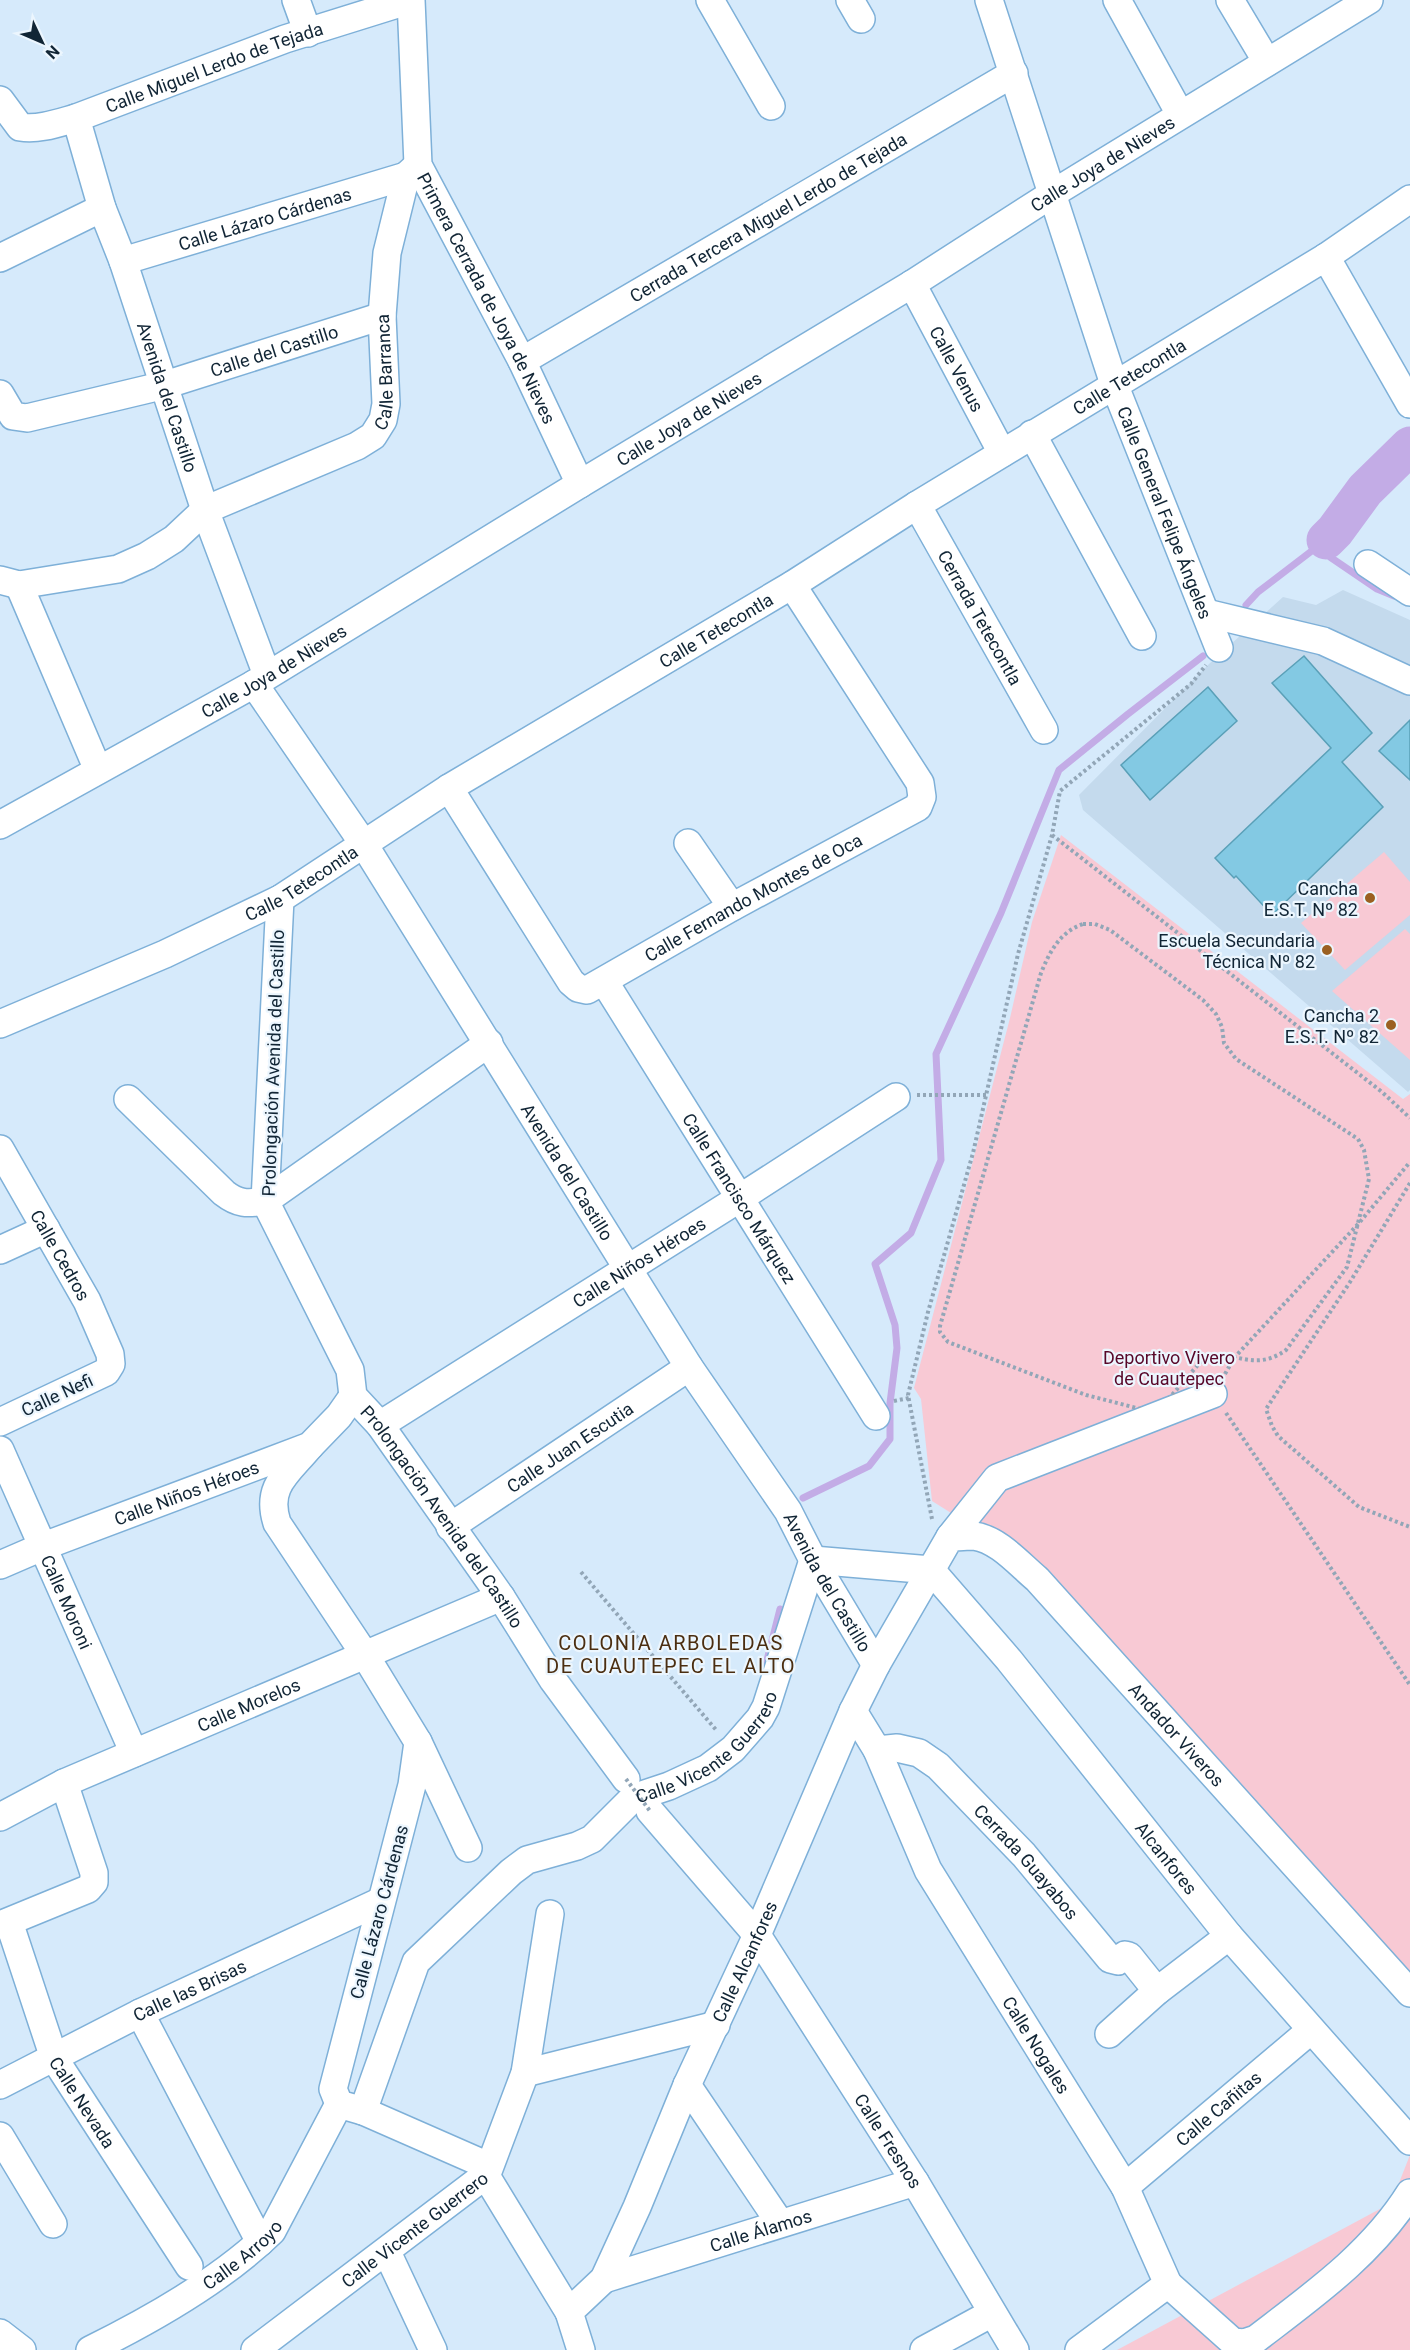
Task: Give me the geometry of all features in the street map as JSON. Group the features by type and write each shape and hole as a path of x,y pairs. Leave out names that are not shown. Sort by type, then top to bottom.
{"street":[{"path":"296,0 308,33"},
{"name":"Calle Miguel Lerdo de Tejada","path":"0,100 20,127 31,129 42,127 76,117 285,39 410,0"},
{"name":"Primera Cerrada de Joya de Nieves","path":"410,0 412,170 522,361 580,484"},
{"path":"710,0 771,106"},
{"name":"Calle General Felipe Ángeles","path":"989,0 1114,384 1219,648"},
{"path":"1117,0 1180,114"},
{"path":"1230,0 1267,62"},
{"name":"Calle Joya de Nieves","path":"0,825 261,680 912,284 1180,114 1369,0"},
{"name":"Cerrada Tercera Miguel Lerdo de Tejada","path":"522,361 1014,73"},
{"name":"Avenida del Castillo","path":"76,117 102,208 123,261 165,385 261,680 689,1367 788,1511 813,1560 876,1665"},
{"name":"Calle Lázaro Cárdenas","path":"123,261 412,170"},
{"name":"Calle Barranca","path":"205,510 357,446 373,436 383,420 386,404 382,316 387,254 412,170"},
{"name":"Calle Tetecontla","path":"0,1024 165,954 280,899 449,788 792,585 1032,434 1326,257 1410,199"},
{"path":"0,258 102,208"},
{"path":"1326,257 1410,404"},
{"name":"Calle Venus","path":"912,284 1002,453"},
{"name":"Calle del Castillo","path":"7,405 27,418 165,385 382,316"},
{"path":"1032,434 1142,636"},
{"name":"Cerrada Tetecontla","path":"917,505 1044,730"},
{"path":"98,771 10,582 118,569 147,556 174,539 205,510"},
{"path":"1368,564 1410,592"},
{"name":"Calle Fernando Montes de Oca","path":"591,985 918,807 922,797 920,783 792,585"},
{"path":"1206,613 1323,641 1410,681"},
{"name":"Calle Francisco Márquez","path":"449,788 571,982 591,985 740,1198 876,1416"},
{"path":"688,843 732,907"},
{"name":"Prolongación Avenida del Castillo","path":"280,899 265,1201 350,1370 352,1396 380,1425 501,1597 553,1680 626,1779"},
{"path":"128,1099 235,1201 246,1204 265,1201 489,1043"},
{"name":"Calle Niños Héroes","path":"380,1425 627,1267 906,1096"},
{"name":"Calle Cedros","path":"0,1149 87,1301 110,1354 111,1364"},
{"path":"0,1250 46,1229"},
{"name":"Calle Nefi","path":"0,1422 106,1372 111,1364"},
{"name":"Calle Juan Escutia","path":"450,1527 689,1367"},
{"path":"813,1560 931,1570 950,1537 997,1478 1213,1394"},
{"name":"Calle Niños Héroes","path":"0,1565 44,1546 310,1446 339,1416 352,1396"},
{"path":"310,1446 275,1490 272,1507 277,1523 365,1655 418,1742 468,1848"},
{"name":"Calle Moroni","path":"0,1450 134,1753"},
{"name":"Andador Viveros","path":"950,1537 975,1536 986,1540 1007,1552 1037,1579 1410,1993"},
{"name":"Calle Vicente Guerrero","path":"416,1962 511,1872 527,1860 577,1846 592,1839 633,1798 669,1786 708,1768 733,1749 760,1718 766,1707 813,1560"},
{"name":"Calle Alcanfores","path":"569,2312 604,2279 637,2207 687,2085 717,2025 757,1935 853,1710 876,1665 931,1570"},
{"name":"Alcanfores","path":"931,1570 1009,1660 1229,1936 1410,2141"},
{"name":"Calle Morelos","path":"0,1817 64,1783 501,1597"},
{"name":"Calle Nogales","path":"853,1710 877,1750 928,1870 1125,2187 1168,2284"},
{"name":"Calle Lázaro Cárdenas","path":"351,2108 333,2089 412,1785 418,1742"},
{"name":"Cerrada Guayabos","path":"877,1750 897,1748 919,1753 938,1766 1024,1856 1110,1959 1118,1961 1129,1956 1158,1990"},
{"path":"4,1924 88,1889 94,1882 94,1873 64,1783"},
{"path":"650,1811 757,1935"},
{"name":"Calle las Brisas","path":"0,2085 140,2013 381,1901"},
{"name":"Calle Vicente Guerrero","path":"255,2350 487,2174 525,2073 550,1914"},
{"name":"Calle Nevada","path":"4,1924 54,2058 189,2266"},
{"name":"Calle Fresnos","path":"757,1935 915,2182 1015,2350"},
{"path":"1108,2034 1158,1990 1229,1936"},
{"name":"Calle Arroyo","path":"90,2350 141,2325 198,2288 261,2242 272,2230 351,2108 416,1962"},
{"path":"140,2013 261,2242"},
{"path":"525,2073 717,2025"},
{"name":"Calle Cañitas","path":"1125,2187 1311,2030"},
{"path":"687,2085 780,2223"},
{"path":"351,2108 477,2161 569,2312 581,2350"},
{"path":"0,2136 53,2224"},
{"name":"Calle Álamos","path":"604,2279 915,2182"},
{"path":"1079,2350 1168,2284 1233,2342 1244,2343 1256,2339 1362,2253 1397,2214 1410,2193"},
{"path":"387,2252 433,2350"},
{"path":"924,2350 992,2313"},
{"path":"0,2332 22,2350"}],"path":[{"path":"950,1537 933,1525 908,1395 928,1312 974,1153 1018,954 1052,835 1060,791 1191,684 1219,648"},
{"path":"1052,835 1382,1092 1410,1118"},
{"path":"1083,924 1095,924 1110,930 1203,1000 1216,1014 1222,1027 1224,1043 1236,1059 1358,1140 1364,1150 1369,1179 1359,1223 1342,1276 1286,1350 1266,1360 1254,1361 1211,1355 1203,1359 1159,1410 1152,1412 1086,1395 948,1342 940,1332 1041,973 1053,948 1071,928 1083,924"},
{"path":"906,1096 987,1095"},
{"path":"1410,1162 1359,1223 1234,1358 1213,1394 1410,1685"},
{"path":"1410,1183 1350,1282 1266,1409 1278,1437 1359,1507 1410,1527"},
{"path":"1342,1276 1350,1282"},
{"path":"581,1572 723,1737"},
{"path":"626,1779 650,1811"}],"shaded area":[{"name":"Escuela Secundaria Técnica Nº 82","path":"1343,590 1410,620 1410,1090 1408,1092 1083,810 1079,795 1210,663 1283,597 1316,605"}],"green space":[{"name":"Deportivo Vivero de Cuautepec","path":"1061,835 1403,1099 1410,1094 1410,1976 967,1523 932,1501 921,1399 914,1388 1010,1018 1032,922"},
{"name":"Cancha E.S.T. Nº 82","path":"1384,852 1410,882 1410,915 1345,970 1301,923"},
{"name":"Cancha 2 E.S.T. Nº 82","path":"1405,929 1410,934 1410,1060 1332,991"},
{"path":"1410,2155 1410,2350 1117,2350 1391,2203"}],"building":[{"path":"1304,656 1372,733 1342,762 1383,807 1272,915 1236,876 1234,878 1215,858 1331,748 1272,683"},
{"path":"1208,687 1237,721 1150,800 1121,765"},
{"path":"1410,720 1410,780 1379,751"}],"waterway":[{"path":"1326,540 1365,490 1410,446"},
{"path":"1246,605 1258,592 1326,540 1330,557 1377,589 1394,596"},
{"path":"803,1498 869,1466 890,1439 890,1403 897,1348 895,1325 875,1264 911,1233 941,1160 936,1054 1001,913 1059,770 1203,656"},
{"path":"766,1664 780,1609"}],"place":[{"name":"Cancha E.S.T. Nº 82","path":"1370,898"},
{"name":"Escuela Secundaria Técnica Nº 82","path":"1327,950"},
{"name":"Cancha 2 E.S.T. Nº 82","path":"1391,1025"}],"district":[{"name":"COLONIA ARBOLEDAS DE CUAUTEPEC EL ALTO","path":"671,1654"}]}
